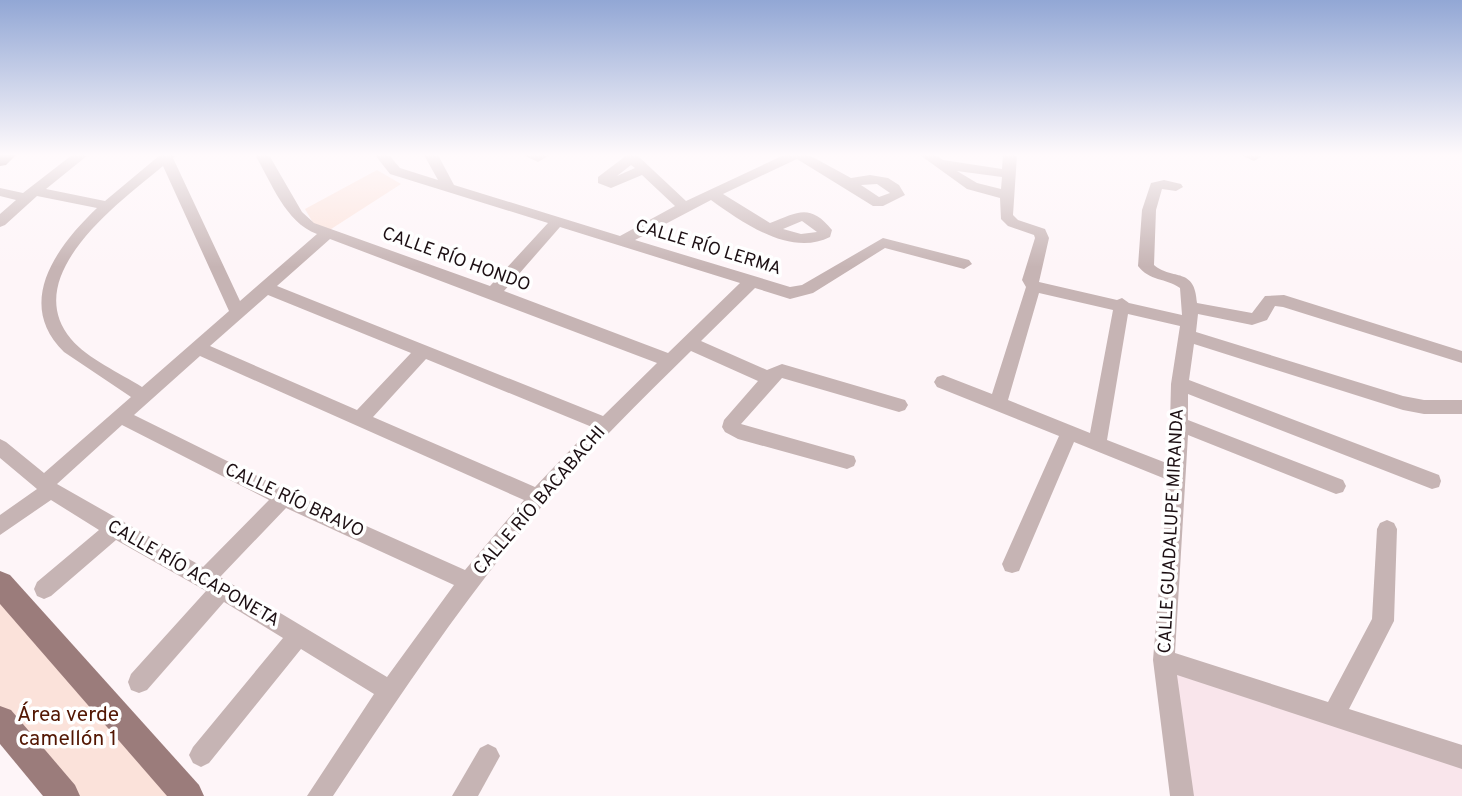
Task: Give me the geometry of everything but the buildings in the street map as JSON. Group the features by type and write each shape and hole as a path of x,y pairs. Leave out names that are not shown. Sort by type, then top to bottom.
{"main road":[{"path":"0,584 188,796"},
{"path":"0,722 60,794"}],"street":[{"path":"1,192 110,206"},
{"path":"0,222 34,192"},
{"path":"126,192 80,232 61,256 50,281 48,306 54,326 65,344 143,396"},
{"path":"184,192 237,312"},
{"name":"CALLE RÍO HONDO","path":"284,192 297,215 309,226 326,234 493,293 671,361"},
{"name":"CALLE RÍO LERMA","path":"457,192 790,293 807,289 883,243 890,242 964,264"},
{"path":"668,192 684,207"},
{"path":"621,242 717,192"},
{"path":"989,192 1006,194 1009,220 1040,232 1042,239 1030,280 1035,288 1122,304 1188,321 1403,403 1424,407 1462,407"},
{"path":"1154,192 1149,210 1146,266 1152,272 1178,279 1186,285 1189,291 1188,321"},
{"path":"713,194 749,220 772,228"},
{"path":"493,293 557,222"},
{"path":"0,526 48,487 120,416 326,234"},
{"name":"CALLE RÍO BACABACHI","path":"318,796 469,582 538,497 606,425 751,282"},
{"path":"264,287 606,425"},
{"path":"998,404 1032,289 1035,288"},
{"path":"1188,321 1252,319 1261,316 1271,300 1284,301 1462,357"},
{"path":"1097,444 1122,304"},
{"name":"CALLE GUADALUPE MIRANDA","path":"1182,796 1164,660 1178,476 1180,384 1188,321"},
{"path":"689,343 771,379"},
{"path":"198,348 538,497"},
{"path":"360,419 424,350"},
{"path":"847,461 738,432 731,427 733,420 782,370 899,405"},
{"path":"943,382 1178,476"},
{"path":"1180,384 1432,481"},
{"name":"CALLE RÍO BRAVO","path":"120,416 283,498 469,582"},
{"path":"1179,424 1336,486"},
{"path":"1012,564 1069,433"},
{"name":"CALLE RÍO ACAPONETA","path":"0,447 48,487 115,529 299,635 391,692"},
{"path":"139,682 283,498"},
{"path":"1334,715 1384,621 1387,528"},
{"path":"44,589 115,529"},
{"path":"201,755 299,635"},
{"path":"1164,660 1462,757"},
{"name":"CALLE RÍO BACABACHI","path":"331,796 355,742"},
{"path":"464,796 488,756"}],"shaded area":[{"path":"1168,666 1462,747 1462,796 1177,796"}],"green space":[{"path":"336,192 388,192 328,231 316,228 305,209"},
{"name":"Área verde camellón 1","path":"0,595 179,796 78,796 0,709"}]}
